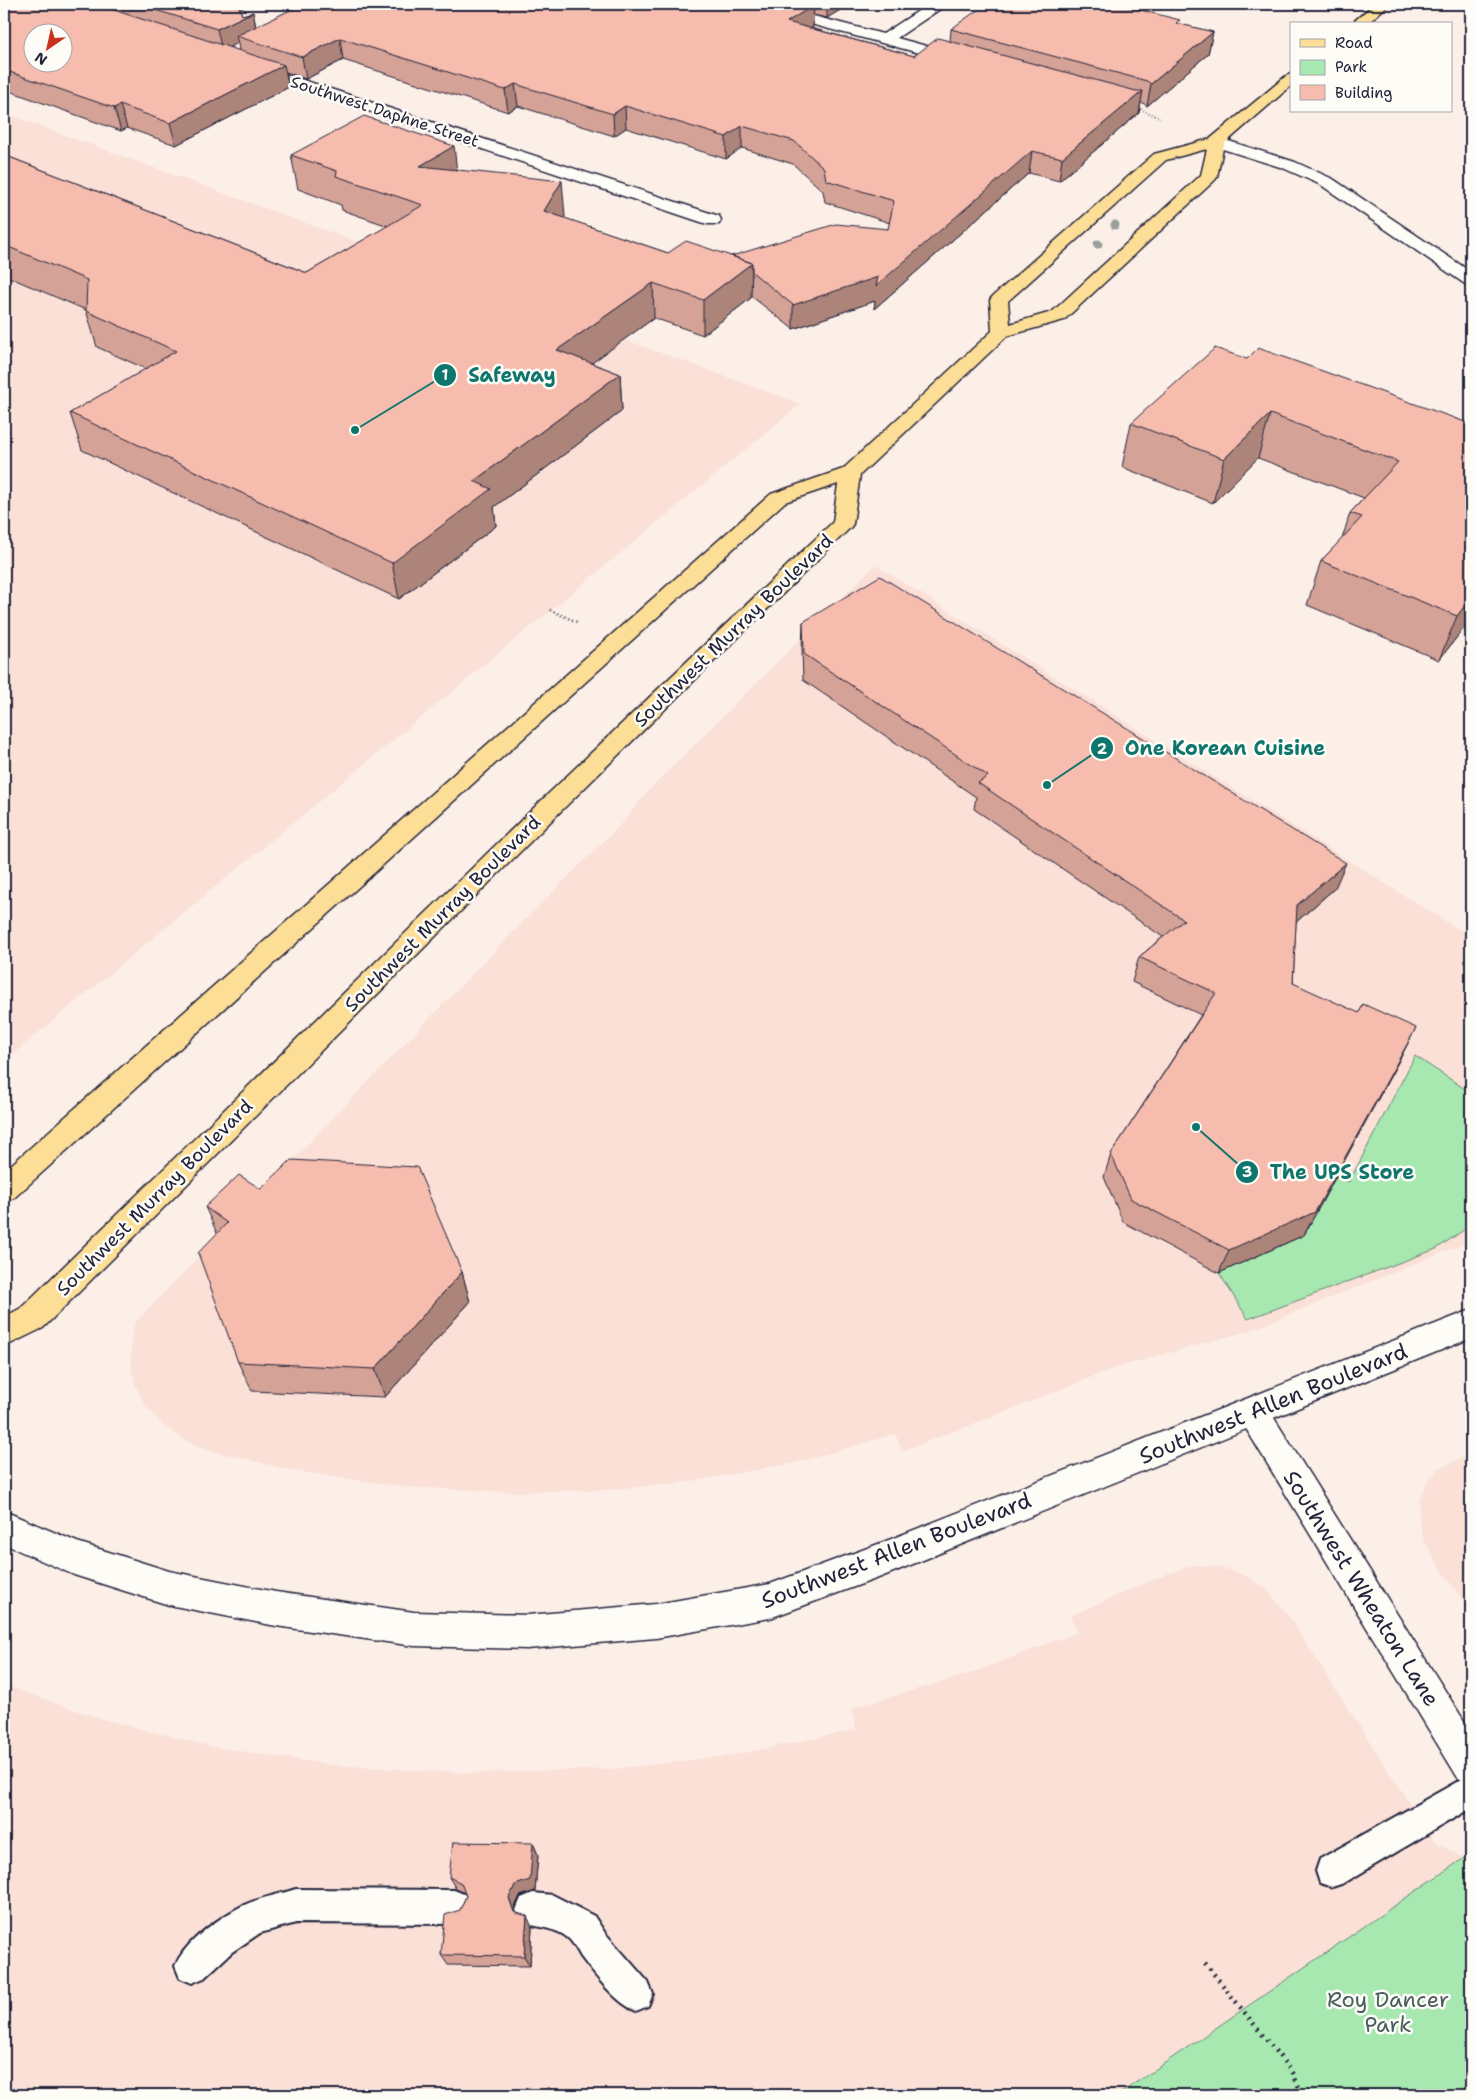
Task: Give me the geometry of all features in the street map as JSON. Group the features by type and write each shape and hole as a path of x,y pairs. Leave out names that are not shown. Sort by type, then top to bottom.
{"main road":[{"path":"1360,22 1382,4"},
{"path":"1001,332 998,300 1160,157 1216,142 1290,80"},
{"path":"4,1189 778,498 850,473 1001,332 1058,316 1209,177 1216,142"},
{"name":"Southwest Murray Boulevard","path":"4,1334 32,1318 547,810 843,524 850,473"}],"street":[{"path":"752,4 969,62"},
{"path":"884,40 938,4"},
{"name":"Southwest Daphne Street","path":"233,61 713,220"},
{"path":"1216,142 1288,165 1327,182 1471,280"},
{"name":"Southwest Allen Boulevard","path":"4,1527 74,1558 169,1588 276,1609 414,1629 527,1632 656,1621 770,1601 881,1560 1471,1324"},
{"name":"Southwest Wheaton Lane","path":"1253,1412 1471,1765"}],"lane":[{"path":"1332,1870 1471,1790"},
{"path":"192,1966 220,1940 252,1919 296,1906 454,1908"},
{"path":"533,1910 553,1912 582,1928 593,1945 636,1994"}],"path":[{"path":"1205,1962 1293,2073 1302,2095"}],"shaded area":[{"path":"4,113 801,404 4,1061"},
{"path":"875,565 1471,937 1471,1241 1248,1331 1114,1368 902,1451 895,1434 795,1463 687,1482 604,1490 511,1492 404,1487 295,1471 202,1448 181,1438 163,1425 146,1407 135,1384 131,1364 134,1324 512,933 625,820 649,790"},
{"path":"1471,1454 1471,1612 1423,1539 1419,1517 1420,1498 1428,1481 1439,1468"},
{"path":"1194,1565 1219,1567 1242,1574 1265,1588 1287,1614 1434,1841 1464,1858 1118,2095 4,2095 4,1685 101,1719 213,1747 332,1765 462,1773 614,1769 734,1755 856,1730 852,1708 969,1674 1078,1632 1070,1616 1167,1574"}],"green space":[{"path":"1415,1056 1471,1093 1471,1225 1436,1249 1248,1319 1219,1273 1304,1235 1336,1176 1349,1182"},
{"name":"Roy Dancer Park","path":"1464,1858 1471,1866 1471,2095 1118,2095"}],"building":[{"path":"4,4 95,4 284,65 170,123 120,105 114,108 4,70"},
{"path":"136,4 238,4 242,15 253,12 217,29"},
{"path":"303,4 807,4 814,5 787,22 914,56 938,38 1136,91 1143,91 1062,158 1032,151 876,286 878,277 793,305 752,272 752,263 732,256 836,224 888,229 894,201 826,180 824,168 794,141 742,126 726,137 625,106 613,114 515,84 505,90 340,38 302,57 236,36"},
{"path":"986,4 1117,4 1180,20 1176,23 1213,32 1151,84 1147,81 951,29"},
{"path":"364,116 454,146 420,166 562,181 544,211 668,253 686,241 752,263 703,300 653,283 557,350 620,374 474,481 491,489 392,563 70,413 176,351 86,311 87,280 4,245 4,155 307,273 423,205 336,176 337,171 291,155"},
{"path":"1215,348 1247,359 1258,348 1471,424 1471,598 1457,616 1321,561 1362,517 1350,513 1398,462 1270,414 1224,459 1131,423"},
{"path":"880,576 1346,863 1297,905 1293,983 1359,1013 1363,1004 1416,1028 1315,1212 1229,1250 1131,1199 1111,1154 1216,993 1139,957 1184,920 978,783 988,776 804,654 803,622"},
{"path":"291,1160 417,1167 462,1272 375,1369 238,1362 198,1253 227,1223 205,1207 239,1175 261,1189"},
{"path":"453,1842 533,1843 530,1880 515,1885 509,1898 514,1912 527,1916 524,1956 441,1955 445,1915 460,1910 466,1896 461,1883 449,1877"},
{"path":"548,2087 557,2095 543,2095"}],"place":[{"name":"Safeway","path":"355,430"},
{"name":"One Korean Cuisine","path":"1047,785"},
{"name":"The UPS Store","path":"1196,1127"}]}
